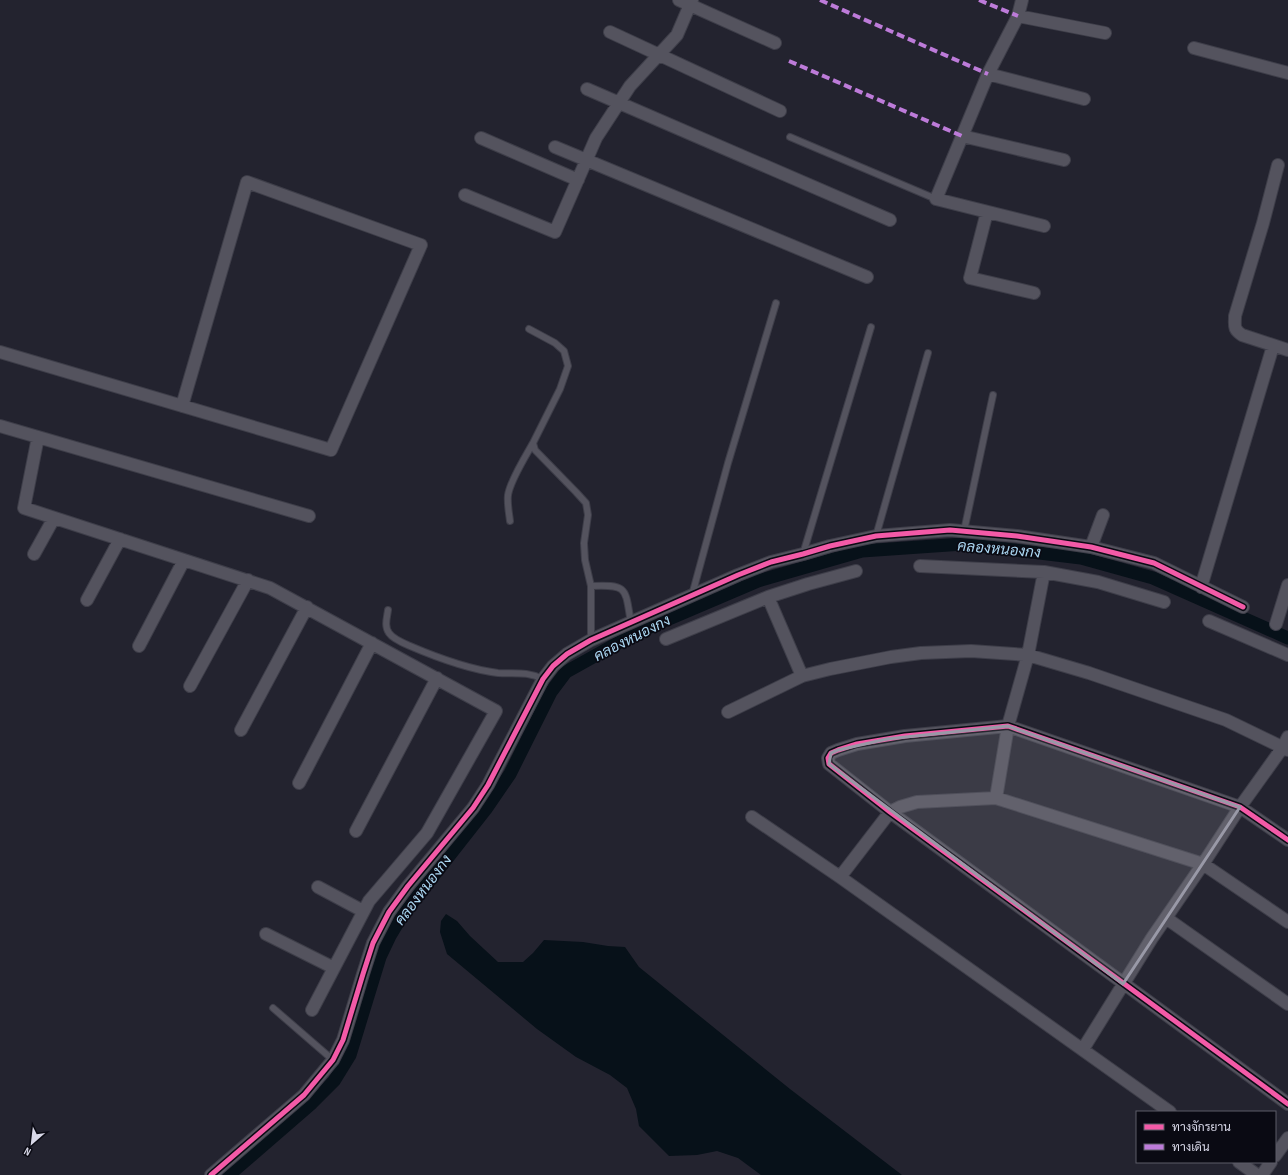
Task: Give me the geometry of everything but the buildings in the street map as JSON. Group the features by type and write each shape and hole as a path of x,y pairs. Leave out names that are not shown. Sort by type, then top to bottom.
{"street":[{"path":"679,0 691,3 775,43"},
{"path":"1022,0 1018,16 988,74 936,199 1044,226"},
{"path":"465,195 556,232 596,138 630,86 677,35 691,3"},
{"path":"1018,16 1105,33"},
{"path":"610,32 780,111"},
{"path":"1194,48 1288,74"},
{"path":"988,74 1084,99"},
{"path":"587,89 890,220"},
{"path":"962,136 1064,160"},
{"path":"481,138 578,180"},
{"path":"555,147 867,277"},
{"path":"1278,165 1263,223 1235,316 1235,327 1236,331 1242,336 1288,350"},
{"path":"0,352 182,406 331,450 422,245 247,182 182,406"},
{"path":"987,212 970,278 1034,293"},
{"path":"1201,586 1273,346"},
{"path":"0,426 309,516"},
{"path":"38,437 24,508 270,588 496,711 427,832 369,901 312,1010"},
{"path":"1091,547 1104,515"},
{"path":"34,554 54,518"},
{"path":"211,1175 304,1095 333,1060 343,1040 362,974 373,943 389,912 417,875 473,808 488,785 543,679 553,666 567,654 591,640 771,562 830,546 876,536 950,530 1018,536 1091,547 1154,564 1243,607"},
{"path":"87,600 120,539"},
{"path":"139,646 184,560"},
{"path":"920,566 1044,572 1098,582 1164,602"},
{"path":"666,640 768,597 856,571"},
{"path":"996,798 1008,726 1028,655 1044,572"},
{"path":"190,686 248,580"},
{"path":"1276,624 1288,585"},
{"path":"768,597 802,676"},
{"path":"240,730 307,608"},
{"path":"1210,621 1288,655"},
{"path":"299,783 372,643"},
{"path":"728,712 802,676 857,663 922,653 970,651 1028,655 1089,673 1226,720 1286,744 1240,807 1152,938 1083,1050"},
{"path":"356,831 436,678"},
{"path":"1288,840 1240,807 1008,726 887,739 857,744 831,753 828,758 829,764 890,812 1288,1104"},
{"path":"840,877 890,812 900,807 917,802 996,798 1203,864 1288,922"},
{"path":"752,816 1169,1111"},
{"path":"318,886 363,911"},
{"path":"1166,918 1288,1004"},
{"path":"266,934 334,968"},
{"path":"1276,1155 1288,1138"},
{"path":"1240,1163 1257,1175"},
{"path":"1262,1175 1270,1163"}],"lane":[{"path":"790,137 936,199"},
{"path":"692,595 728,463 776,303"},
{"path":"803,554 871,327"},
{"path":"510,521 508,494 515,476 560,389 568,366 564,351 555,343 529,329"},
{"path":"876,536 928,353"},
{"path":"964,532 993,395"},
{"path":"532,443 535,450 586,503 588,515 584,543 585,560 591,586 591,640"},
{"path":"591,586 610,585 620,587 625,593 631,623"},
{"path":"388,610 385,626 390,634 402,642 434,657 475,669 498,673 527,673 543,679"},
{"path":"273,1008 333,1060"}],"highlighted area":[{"path":"1008,726 1240,807 1123,984 829,764 831,753 838,750 887,739"}],"shaded area":[{"path":"446,914 457,921 470,936 498,962 523,962 544,940 583,942 625,947 639,967 790,1089 902,1175 761,1175 738,1158 717,1151 697,1155 669,1156 639,1126 636,1109 627,1088 610,1075 576,1057 537,1029 447,954 440,932 441,921"}],"waterway":[{"name":"คลองหนองกง","path":"229,1175 312,1103 334,1081 350,1055 380,957 390,936 402,916 486,809 510,774 551,692 566,672 636,633 758,581 862,551 963,544 1081,558 1153,578 1288,638"}],"marked path":[{"path":"820,0 988,74"},
{"path":"979,0 1018,16"},
{"path":"789,61 962,136"}],"cycle path":[{"path":"211,1175 304,1095 333,1060 343,1040 373,943 389,912 408,886 473,808 488,785 543,679 553,666 567,654 591,640 771,562 830,546 876,536 950,530 1017,536 1091,547 1154,563 1243,607"},
{"path":"1288,840 1240,807 1008,726 905,736 857,744 831,753 828,758 829,764 890,812 1288,1104"}]}
